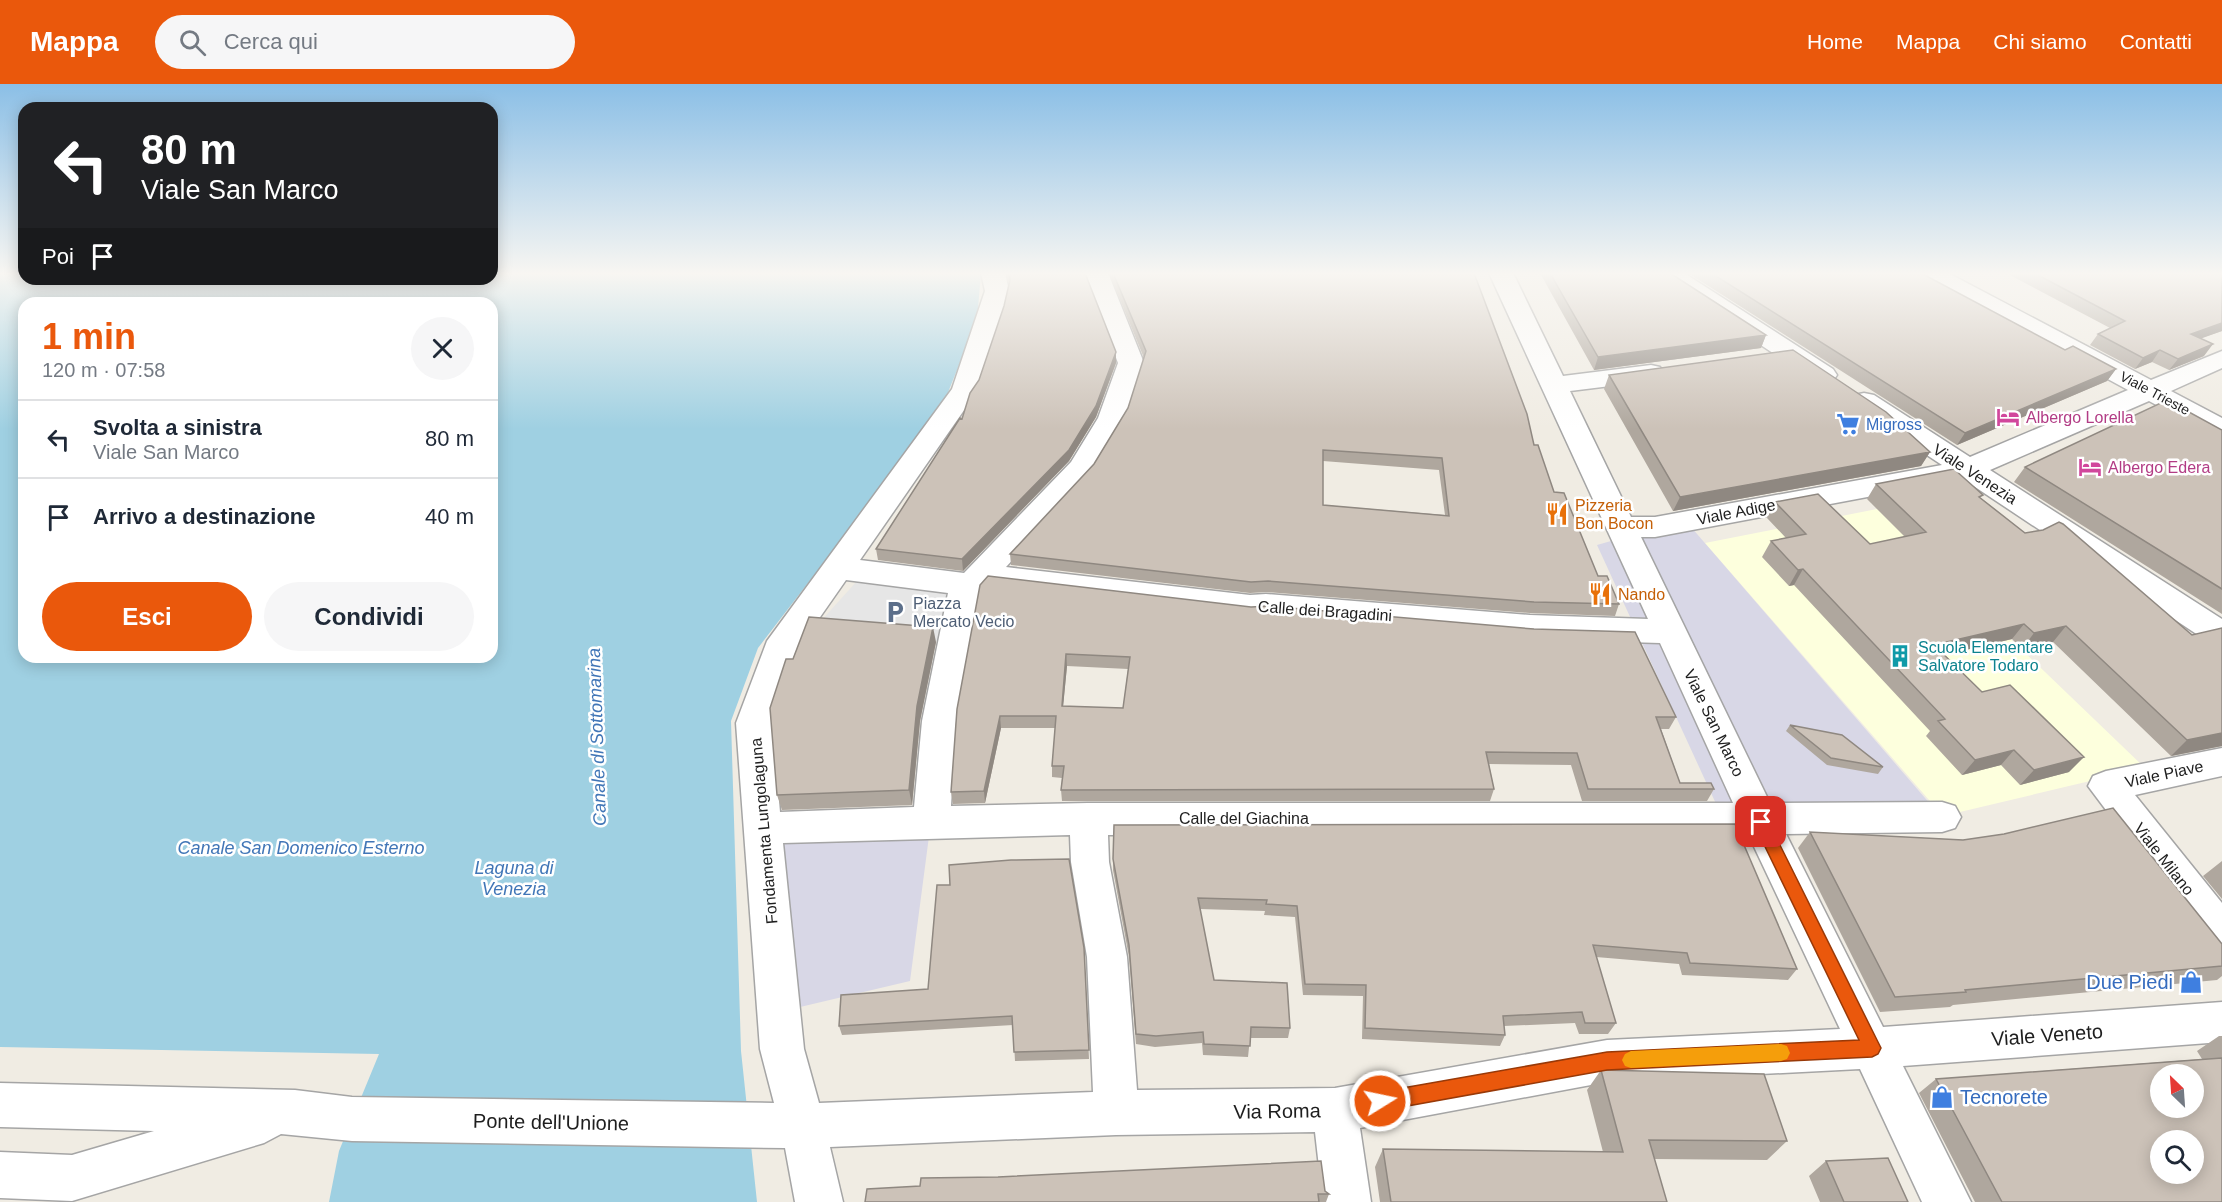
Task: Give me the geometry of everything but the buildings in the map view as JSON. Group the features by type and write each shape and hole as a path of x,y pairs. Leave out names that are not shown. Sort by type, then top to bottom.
{"street":[{"name":"Fondamenta Lungolaguna","path":"819,1202 803,1126 782,1049 765,828 754,723 779,650 965,390 986,325"},
{"path":"931,821 939,721 964,592 1082,468 1112,418 1131,363 1116,325"},
{"name":"Viale San Marco","path":"1526,325 1670,631 1748,820 1872,1048 1947,1202"},
{"name":"Viale Venezia","path":"1748,325 2222,635"},
{"name":"Viale Trieste","path":"2028,325 2222,429"},
{"path":"1756,359 1792,354"},
{"name":"Viale Adige","path":"1621,527 1655,527 1968,469 2222,359"},
{"path":"1555,385 1673,370"},
{"name":"Calle dei Bragadini","path":"838,568 1063,586 1250,606 1266,605 1530,627 1670,631"},
{"name":"Viale Piave","path":"2106,786 2222,762"},
{"name":"Viale Milano","path":"2106,786 2222,933"},
{"name":"Calle del Giachina","path":"765,828 931,821 1088,818 1748,820 1942,817"},
{"path":"1088,818 1090,862 1107,957 1116,1113"},
{"name":"Viale Veneto","path":"1872,1048 2222,1022"},
{"name":"Via Roma","path":"750,1125 803,1126 1116,1113 1335,1110 1607,1061 1872,1048"},
{"name":"Ponte dell'Unione","path":"0,1105 295,1113 352,1119 750,1125"},
{"path":"1335,1110 1347,1202"},
{"path":"0,1175 72,1178 295,1113"}],"shaded area":[{"path":"1877,509 2145,768 1943,816 1705,543"},
{"path":"1691,527 1944,820 1723,819 1597,545 1625,537"},
{"name":"Piazza Mercato Vecio","path":"858,580 964,592 946,642 811,632"},
{"path":"931,821 910,981 779,1012 765,828"}],"water":[{"name":"Laguna di Venezia","path":"0,325 18,325 18,663 498,663 498,325 975,325 941,410 758,648 731,721 741,1051 757,1202 329,1202 339,1151 379,1054 0,1047"}],"slow traffic":[{"path":"1631,1060 1781,1053"}],"place":[{"name":"Albergo Lorella","path":"2008,417"},
{"name":"Migross","path":"1848,424"},
{"name":"Albergo Edera","path":"2090,467"},
{"name":"Pizzeria Bon Bocon","path":"1557,514"},
{"name":"Nando","path":"1600,594"},
{"name":"Piazza Mercato Vecio","path":"895,612"},
{"name":"Scuola Elementare Salvatore Todaro","path":"1900,656"},
{"name":"Due Piedi","path":"2191,982"},
{"name":"Tecnorete","path":"1942,1097"}],"route":[{"path":"1380,1101 1607,1061 1872,1048 1761,822"}],"water label":[{"name":"Canale di Sottomarina","path":"597,737"},
{"name":"Canale San Domenico Esterno","path":"301,848"}]}
